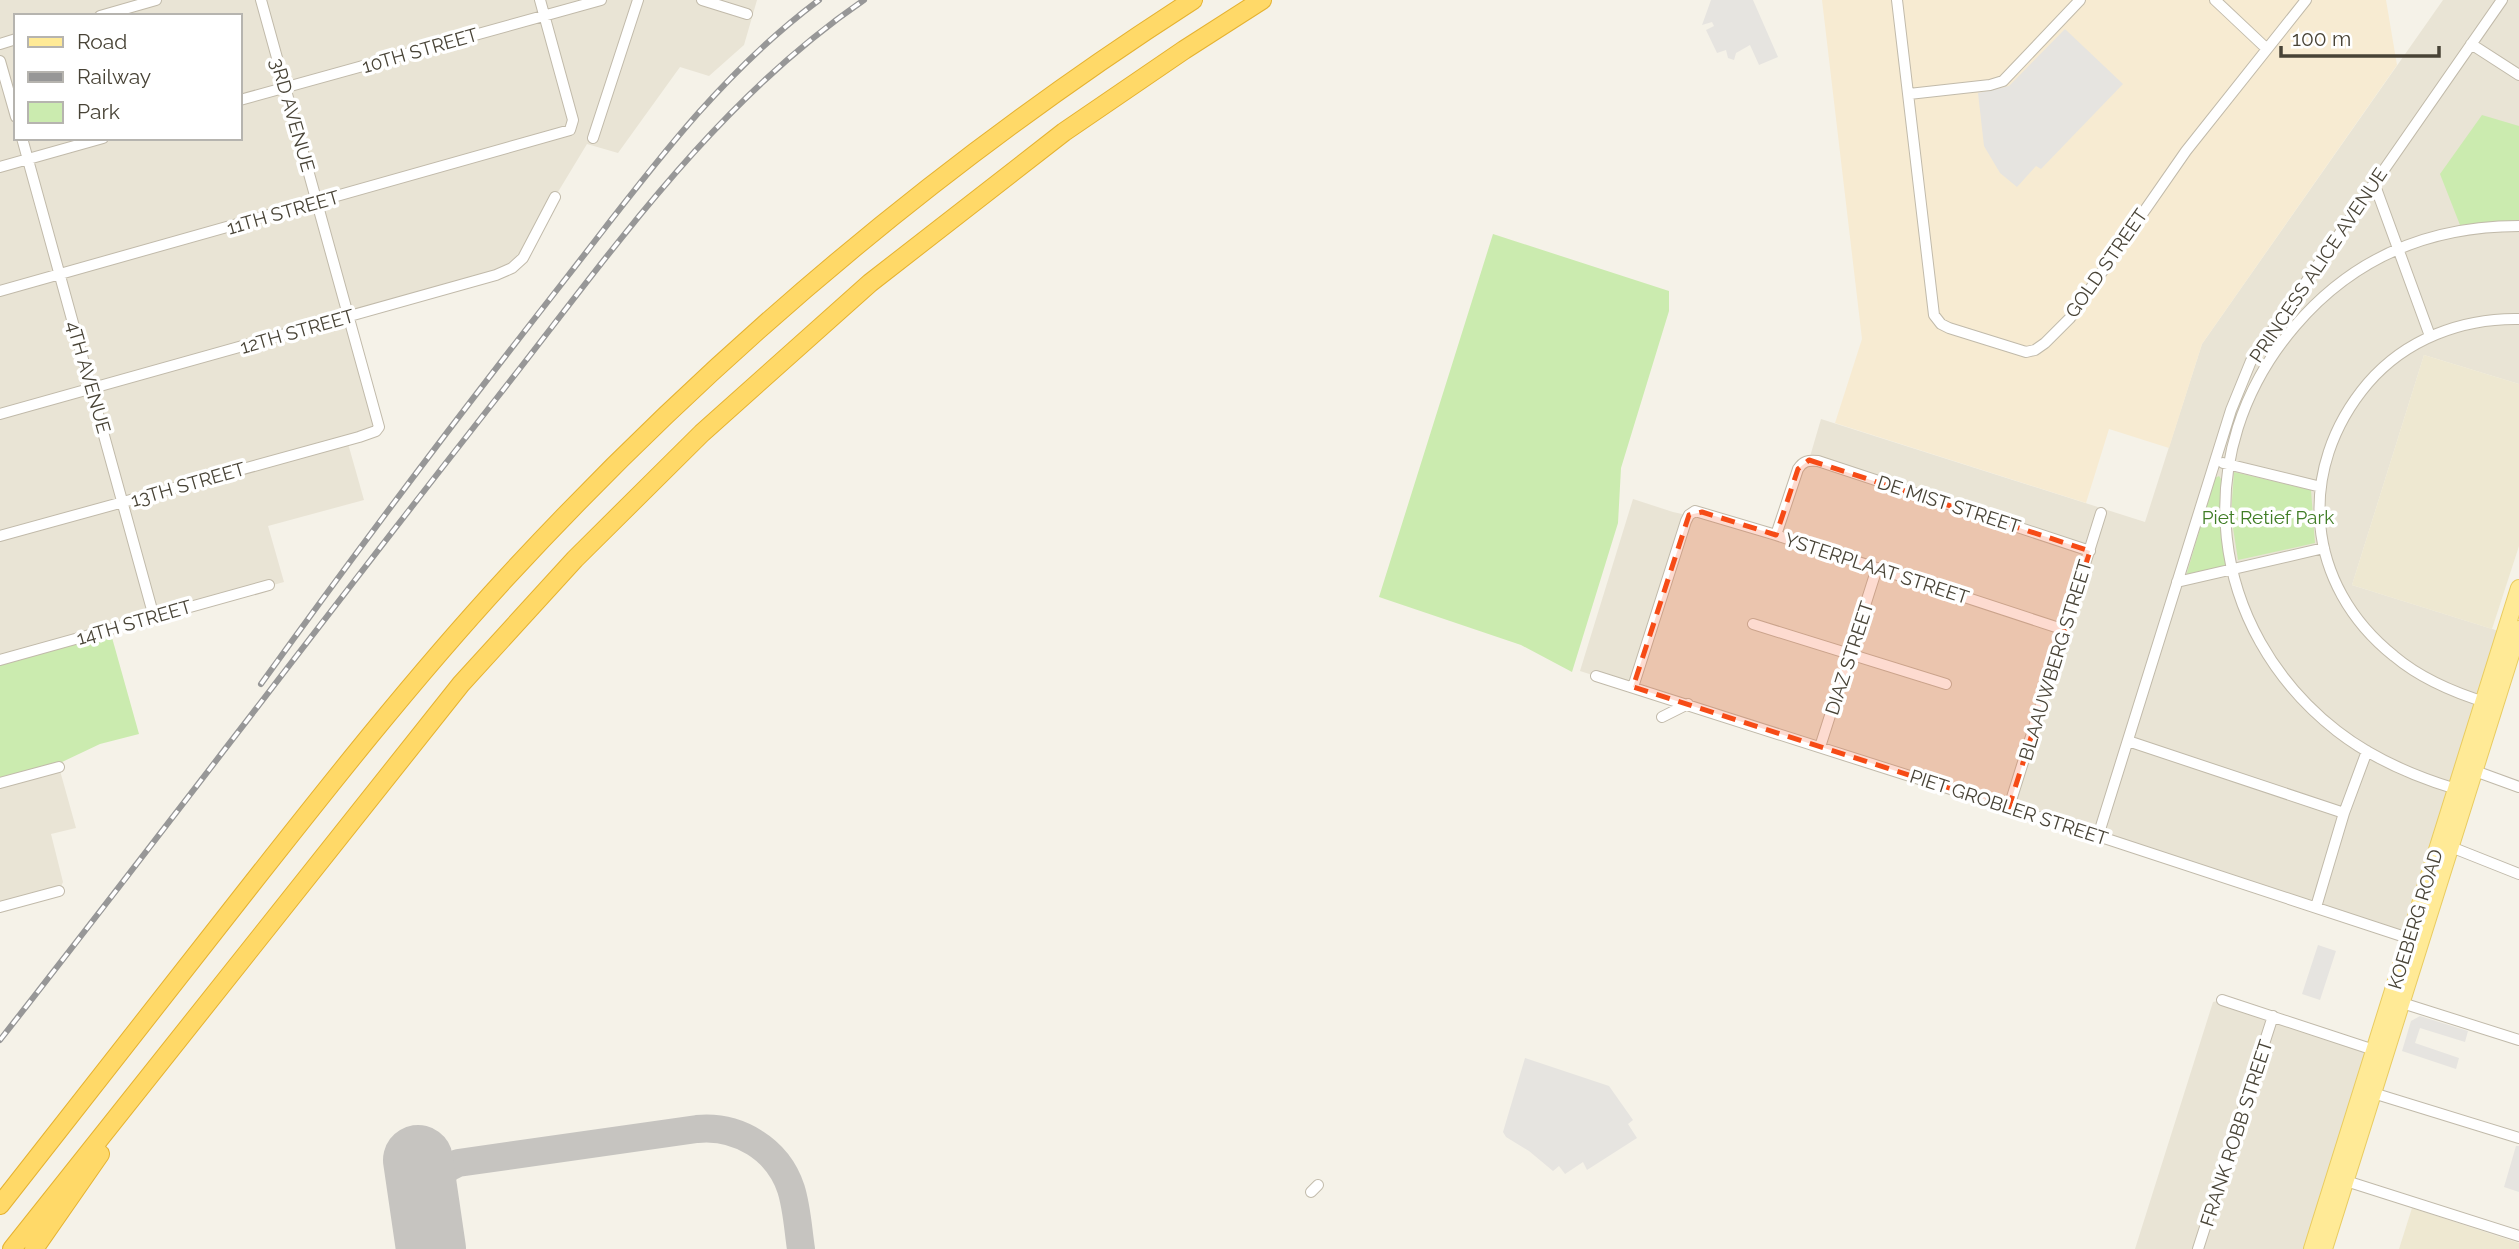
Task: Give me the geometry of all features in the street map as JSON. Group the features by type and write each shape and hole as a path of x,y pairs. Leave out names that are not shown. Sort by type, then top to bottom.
{"highway":[{"path":"0,1205 339,773 506,579 595,486 693,390 845,256 983,146 1137,36 1193,0"},
{"path":"12,1249 461,684 575,559 702,433 870,283 1064,132 1262,0"},
{"path":"34,1249 194,1018"}],"main road":[{"name":"KOEBERG ROAD","path":"2415,940 2451,847 2475,771 2489,703 2519,588"},
{"name":"KOEBERG ROAD","path":"2312,1249 2373,1093 2456,789 2519,629"},
{"name":"KOEBERG ROAD","path":"2324,1249 2374,1050 2396,1001"}],"street":[{"path":"107,14 156,0"},
{"name":"3RD AVENUE","path":"261,0 378,421 376,431"},
{"path":"540,0 544,15"},
{"name":"10TH STREET","path":"242,99 601,0"},
{"path":"593,138 638,0"},
{"path":"702,0 747,14"},
{"name":"GOLD STREET","path":"1897,0 1934,316 1949,328 2026,352 2045,343 2070,318 2186,151 2306,0"},
{"path":"1909,94 1990,85 2003,81 2080,0"},
{"path":"2215,0 2267,49"},
{"name":"PRINCESS ALICE AVENUE","path":"2098,836 2242,379 2286,308 2502,0"},
{"name":"11TH STREET","path":"0,291 566,132 572,127 573,120 544,15"},
{"path":"2471,44 2519,75"},
{"path":"0,61 14,110"},
{"name":"4TH AVENUE","path":"23,140 154,617"},
{"path":"0,167 96,140"},
{"path":"2371,187 2377,191 2430,336"},
{"name":"12TH STREET","path":"0,414 496,275 512,268 523,258 555,197"},
{"path":"2456,789 2404,771 2367,751 2323,719 2282,673 2252,624 2233,570 2224,518 2228,464 2242,414 2272,356 2319,299 2350,273 2398,249 2464,229 2519,226"},
{"path":"2286,308 2301,319"},
{"path":"2489,703 2430,679 2407,666 2381,645 2356,616 2342,595 2324,548 2321,487 2323,466 2330,446 2354,401 2388,363 2430,336 2477,322 2519,319"},
{"name":"13TH STREET","path":"0,536 376,431"},
{"name":"DE MIST STREET","path":"1776,535 1798,469 1802,463 1809,460 2090,551"},
{"path":"2216,460 2321,487"},
{"name":"YSTERPLAAT STREET","path":"1633,687 1689,515 1695,511 2065,630"},
{"name":"BLAAUWBERG STREET","path":"2009,807 2101,513"},
{"path":"2177,582 2324,548"},
{"name":"DIAZ STREET","path":"1820,747 1877,568"},
{"name":"14TH STREET","path":"0,660 269,585"},
{"path":"1753,624 1946,684"},
{"name":"PIET GROBLER STREET","path":"1596,676 2415,940"},
{"path":"1662,716 1688,704"},
{"path":"2128,741 2344,813"},
{"path":"2316,907 2344,813 2367,751"},
{"path":"0,783 59,767"},
{"path":"2475,771 2519,787"},
{"path":"2451,847 2519,874"},
{"path":"0,907 59,891"},
{"path":"2222,1000 2374,1050"},
{"path":"2396,1001 2519,1040"},
{"name":"FRANK ROBB STREET","path":"2198,1249 2273,1016"},
{"path":"2373,1093 2519,1138"},
{"path":"2340,1179 2519,1236"}],"highlighted area":[{"path":"1809,460 2090,551 2009,807 1633,687 1689,515 1702,512 1776,535 1798,469"}],"shaded area":[{"path":"0,0 757,0 744,45 709,76 680,67 618,153 587,144 512,268 349,316 379,427 347,440 364,500 268,526 284,582 0,660"},
{"path":"1711,0 1753,0 1778,57 1759,65 1750,45 1736,53 1734,60 1728,58 1726,50 1717,53 1706,30 1714,26 1712,22 1702,25"},
{"path":"1822,0 2386,0 2397,65 2202,344 2169,448 2109,429 2086,503 1835,423 1862,339"},
{"path":"2443,0 2519,0 2519,384 2424,355 2352,585 2505,633 2409,938 1580,671 1633,499 1673,512 1776,535 1798,469 1809,460 1821,419 2145,522 2202,344"},
{"path":"2065,29 2123,84 2041,169 2036,166 2017,187 2000,173 1984,146 1978,93 2009,86"},
{"path":"2424,355 2519,384 2519,546 2492,629 2352,585"},
{"path":"59,767 76,828 51,834 63,882 59,891 0,907 0,783"},
{"path":"2318,945 2336,951 2320,1000 2302,994"},
{"path":"2222,1000 2374,1050 2312,1249 2135,1249 2213,1002"},
{"path":"2420,1016 2468,1031 2465,1042 2420,1028 2415,1043 2459,1058 2456,1069 2402,1051 2411,1021"},
{"path":"1525,1058 1609,1086 1633,1120 1628,1124 1637,1138 1587,1170 1583,1162 1565,1174 1559,1166 1553,1171 1503,1132"},
{"path":"2516,1146 2519,1146 2519,1192 2504,1187"},
{"path":"2412,1208 2519,1243 2519,1249 2399,1249"}],"green space":[{"path":"2482,115 2519,126 2519,221 2460,225 2440,174"},
{"path":"1493,234 1669,291 1669,311 1621,468 1618,523 1572,672 1521,645 1379,597"},
{"name":"Piet Retief Park","path":"2234,472 2311,490 2315,543 2238,560 2231,515"},
{"path":"2219,476 2220,522 2226,566 2186,576 2215,478"},
{"path":"111,634 139,734 100,744 62,762 0,779 0,665"}],"taxiway":[{"path":"427,1216 428,1199 434,1184 443,1172 458,1163 712,1129 727,1131 754,1142 777,1162 793,1196 801,1249"}],"runway":[{"path":"418,1160 431,1249"}],"railway":[{"path":"261,684 450,428 654,166 747,62 819,0"},
{"path":"0,1040 665,185 758,86 809,41 864,0"}]}
